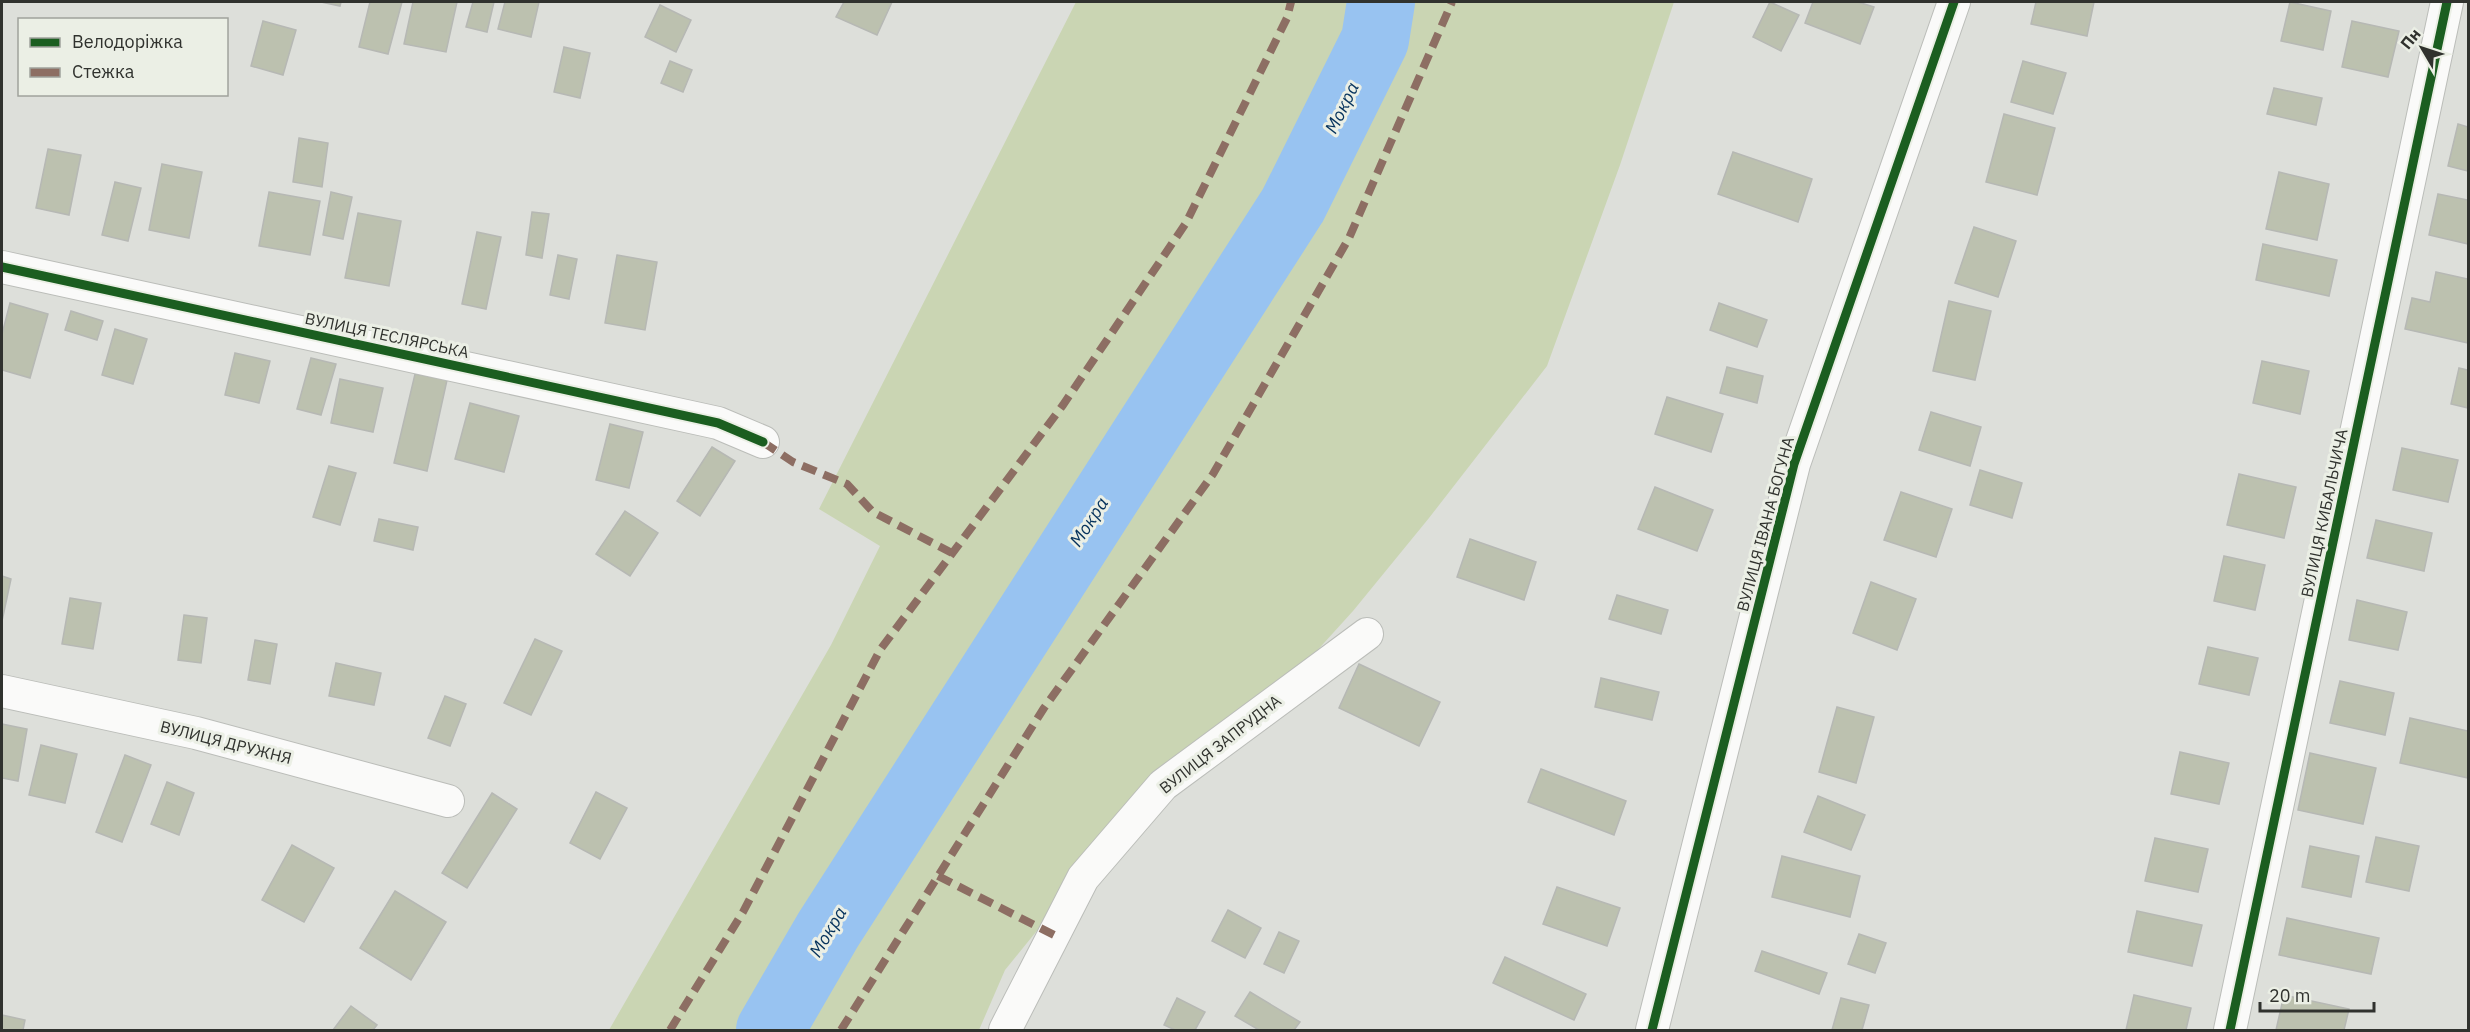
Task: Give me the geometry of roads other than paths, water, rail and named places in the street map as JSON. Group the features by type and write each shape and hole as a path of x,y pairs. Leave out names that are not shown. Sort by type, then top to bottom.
{"street":[{"name":"ВУЛИЦЯ ІВАНА БОГУНА","path":"1652,1030 1794,464 1954,2"},
{"name":"ВУЛИЦЯ КИБАЛЬЧИЧА","path":"2230,1030 2447,2"},
{"name":"ВУЛИЦЯ ТЕСЛЯРСЬКА","path":"2,267 718,423 763,442"},
{"name":"ВУЛИЦЯ ЗАПРУДНА","path":"1005,1030 1083,878 1163,785 1367,634"},
{"name":"ВУЛИЦЯ ДРУЖНЯ","path":"2,691 196,733 448,801"}],"waterway":[{"name":"Мокра","path":"770,1030 828,930 1293,205 1375,40 1381,2"}]}
